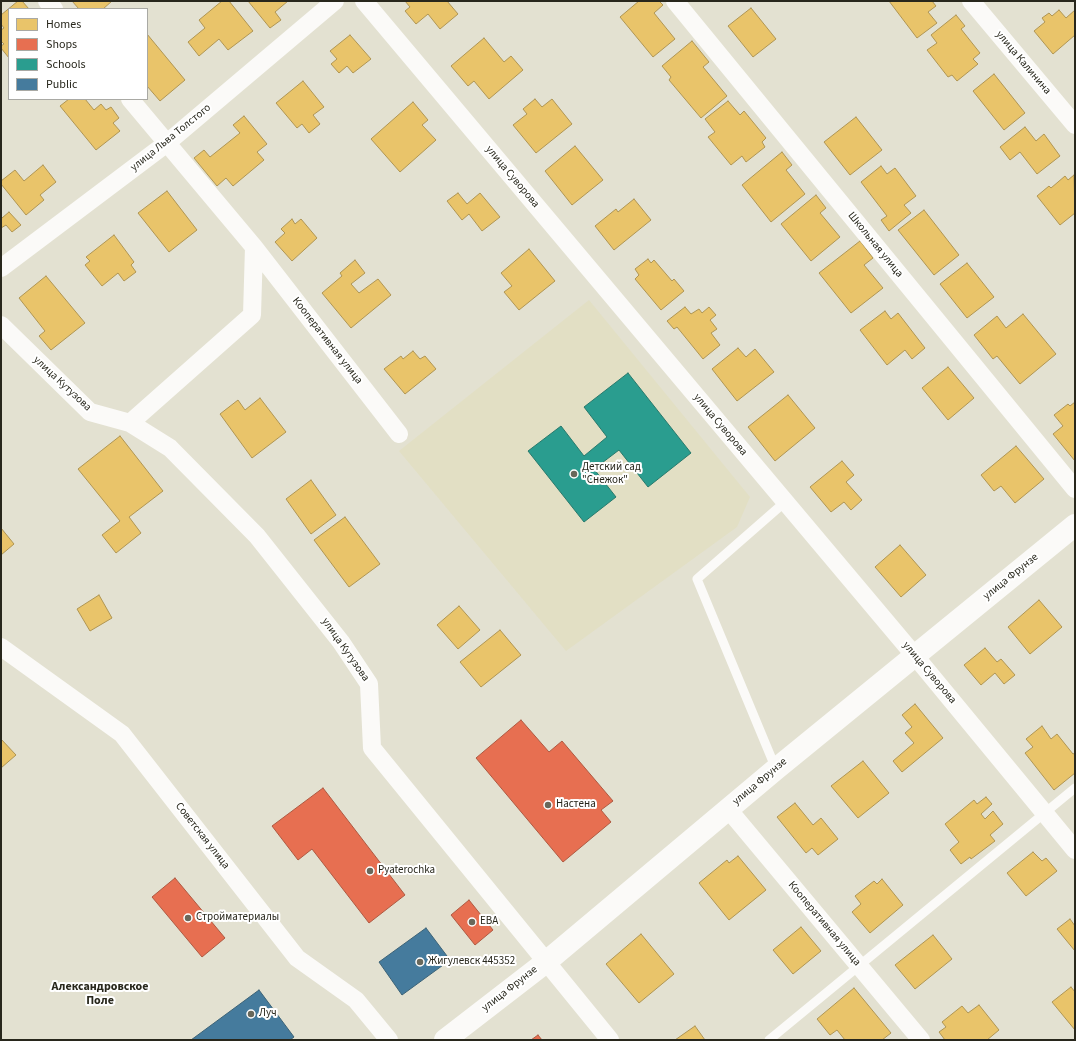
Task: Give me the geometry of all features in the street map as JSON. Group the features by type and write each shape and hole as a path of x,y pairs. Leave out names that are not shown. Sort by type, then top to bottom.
{"street":[{"name":"улица Льва Толстого","path":"1,268 167,143 335,1"},
{"name":"улица Суворова","path":"364,1 915,656 1075,850"},
{"name":"Школьная улица","path":"675,1 1075,490"},
{"name":"улица Калинина","path":"971,1 1075,125"},
{"name":"Кооперативная улица","path":"131,100 254,247 399,434"},
{"path":"130,423 252,315 254,247"},
{"name":"улица Кутузова","path":"1,325 90,412 130,423 170,448 257,536 341,642 369,684 372,748 610,1040"},
{"name":"улица Фрунзе","path":"445,1040 546,962 776,769 1075,525"},
{"name":"Советская улица","path":"1,647 122,734 297,958 356,1000 389,1040"},
{"name":"Кооперативная улица","path":"728,809 920,1040"}],"lane":[{"path":"776,769 697,579 786,502"},
{"path":"769,1040 1075,788"}],"shaded area":[{"name":"Детский сад \"Снежок\"","path":"589,300 750,497 737,527 566,651 399,451"}],"building: Homes":[{"path":"18,1 22,1 28,8 10,8"},
{"path":"72,1 112,1 104,8 78,8"},
{"path":"222,1 229,1 253,31 228,50 219,39 199,56 188,42 205,28 199,20"},
{"path":"248,1 288,1 275,12 281,20 270,28"},
{"path":"405,1 447,1 458,14 440,29 428,14 416,24 405,11 410,7"},
{"path":"639,1 659,1 663,5 654,13 675,39 653,57 620,17"},
{"path":"889,1 932,1 936,6 928,12 937,23 917,38"},
{"path":"751,8 776,39 753,57 728,26"},
{"path":"8,9 8,57 1,48 4,44 1,41 1,30 4,28 1,24 1,15"},
{"path":"1059,10 1066,18 1075,10 1075,35 1053,54 1034,31 1045,22 1042,18 1049,13 1052,16"},
{"path":"956,15 965,26 961,29 980,53 973,59 978,64 957,81 952,75 948,77 927,50 937,43 931,35"},
{"path":"148,35 185,80 160,101 148,87"},
{"path":"350,35 371,59 353,73 347,66 339,73 331,64 337,59 330,51"},
{"path":"484,38 504,62 511,56 523,70 489,99 474,81 468,86 451,66"},
{"path":"692,41 709,62 703,67 727,96 701,118 669,80 671,77 662,66"},
{"path":"994,74 1025,113 1004,130 973,91"},
{"path":"303,81 324,107 313,115 320,124 309,133 302,124 297,128 276,103"},
{"path":"535,99 542,107 552,99 572,124 536,153 513,125 527,114 523,109"},
{"path":"68,100 86,100 94,110 101,104 106,110 111,107 119,118 113,123 120,131 96,150 60,106"},
{"path":"728,101 740,115 744,111 766,138 762,142 765,147 746,162 742,156 731,165 708,137 715,132 705,119"},
{"path":"413,102 428,120 422,125 436,140 400,172 371,139"},
{"path":"244,116 267,144 257,152 264,160 233,186 226,178 217,186 194,158 204,150 210,157 240,133 233,125"},
{"path":"856,117 882,150 850,175 824,142"},
{"path":"1025,127 1036,141 1044,134 1060,156 1037,174 1020,152 1010,160 1000,147"},
{"path":"575,146 603,180 572,205 545,171"},
{"path":"782,152 792,165 786,170 805,194 771,222 742,185"},
{"path":"43,165 56,182 40,195 44,200 26,215 1,184 1,181 15,170 24,181"},
{"path":"881,166 887,174 895,168 916,196 904,205 911,213 889,231 881,220 887,216 861,182"},
{"path":"1074,175 1075,213 1060,225 1037,196 1049,186 1051,188 1065,176 1068,180"},
{"path":"167,191 197,230 169,252 138,213"},
{"path":"458,193 467,204 480,193 500,217 482,231 469,214 462,220 447,201"},
{"path":"816,195 826,208 820,213 840,237 811,261 781,224"},
{"path":"634,199 651,220 614,250 595,226 616,209 618,212"},
{"path":"924,210 959,255 934,275 898,230"},
{"path":"9,212 21,225 12,232 6,225 1,228 1,217 2,218"},
{"path":"292,219 295,224 301,219 317,238 292,261 275,242 285,233 281,229"},
{"path":"114,235 134,262 131,265 136,272 124,281 118,273 102,286 85,265 90,261 86,257"},
{"path":"860,241 873,258 864,265 883,288 851,313 819,273"},
{"path":"529,249 555,281 519,310 504,292 512,286 501,273"},
{"path":"648,259 651,263 654,260 672,281 674,279 684,291 661,310 635,279 639,275 635,269"},
{"path":"355,260 365,273 351,284 359,293 378,279 391,295 351,328 322,293 342,276 340,273"},
{"path":"967,263 994,297 967,318 940,284"},
{"path":"46,276 85,323 51,350 39,336 45,331 19,298"},
{"path":"685,307 691,314 699,309 702,313 709,307 716,315 710,320 717,329 711,333 720,345 703,359 677,327 674,329 667,321"},
{"path":"885,311 891,319 898,313 925,348 912,359 905,350 887,365 860,330"},
{"path":"1023,314 1056,354 1020,384 997,356 993,359 974,335 997,316 1006,328"},
{"path":"738,348 746,357 755,349 774,372 737,401 712,369"},
{"path":"413,351 420,359 425,356 436,369 405,394 384,369 401,356 403,359"},
{"path":"948,367 974,398 948,420 922,388"},
{"path":"788,395 815,428 775,461 748,427"},
{"path":"260,398 286,432 252,458 220,414 238,400 245,410"},
{"path":"1075,402 1075,461 1053,434 1063,426 1054,415 1068,404 1070,406"},
{"path":"120,436 163,491 129,517 141,533 116,553 102,535 120,521 78,469"},
{"path":"1016,446 1044,479 1015,503 1001,486 994,491 981,475"},
{"path":"842,461 854,475 846,482 862,500 851,510 844,502 831,512 810,487"},
{"path":"311,480 336,515 311,534 286,499"},
{"path":"345,517 380,564 349,587 314,540"},
{"path":"1,528 14,544 1,555"},
{"path":"900,545 926,575 901,597 875,567"},
{"path":"99,595 112,618 90,631 77,609"},
{"path":"1039,600 1062,627 1030,654 1008,627"},
{"path":"459,606 480,630 458,649 437,625"},
{"path":"500,630 521,655 481,687 460,662"},
{"path":"985,648 997,662 1001,659 1015,675 1004,684 995,673 981,685 964,665"},
{"path":"915,704 943,738 902,772 893,761 914,743 905,733 912,727 902,715"},
{"path":"1042,726 1051,739 1057,734 1073,754 1075,753 1075,773 1054,790 1025,753 1033,747 1026,739"},
{"path":"1,739 16,755 1,768"},
{"path":"863,761 889,793 858,818 831,786"},
{"path":"986,797 992,804 981,814 985,819 993,811 1003,824 990,835 995,841 971,859 970,857 961,864 950,850 959,842 945,824 974,800 977,804"},
{"path":"795,803 813,825 821,818 838,839 818,855 812,848 806,853 777,817"},
{"path":"1033,852 1042,861 1046,858 1057,871 1026,896 1007,873"},
{"path":"738,856 766,890 729,920 699,883 727,860 729,863"},
{"path":"882,879 903,905 870,933 852,912 861,904 855,896 874,881 877,884"},
{"path":"1070,919 1075,926 1075,951 1057,929"},
{"path":"801,927 821,951 793,974 773,950"},
{"path":"641,934 674,974 639,1003 606,964"},
{"path":"933,935 952,959 915,989 895,965"},
{"path":"1071,987 1075,992 1075,1030 1052,1002"},
{"path":"854,988 891,1033 882,1040 845,1040 837,1030 830,1035 817,1019"},
{"path":"979,1005 999,1030 987,1040 945,1040 939,1032 946,1027 942,1022 962,1006 968,1013"},
{"path":"695,1026 705,1040 675,1040"}],"building: Shops":[{"path":"521,720 549,752 562,741 613,801 601,810 611,822 563,862 476,758"},
{"path":"323,788 405,895 369,923 312,849 298,860 272,826"},
{"name":"Стройматериалы","path":"175,878 225,938 202,957 152,897"},
{"name":"ЕВА","path":"469,900 493,930 475,945 451,915"},
{"path":"538,1035 542,1040 531,1040"}],"building: Schools":[{"path":"628,373 691,453 648,487 619,450 594,469 616,497 584,522 528,451 561,426 584,456 607,437 584,407"}],"building: Public":[{"path":"426,928 450,960 402,995 379,962"},
{"name":"Луч","path":"259,990 294,1037 290,1040 191,1040"}],"place":[{"name":"Детский сад \"Снежок\"","path":"574,474"},
{"name":"Настена","path":"548,805"},
{"name":"Pyaterochka","path":"370,871"},
{"name":"Стройматериалы","path":"188,918"},
{"name":"ЕВА","path":"472,922"},
{"name":"Жигулевск 445352","path":"420,962"},
{"name":"Луч","path":"251,1014"}],"district":[{"name":"Александровское Поле","path":"100,994"}]}
